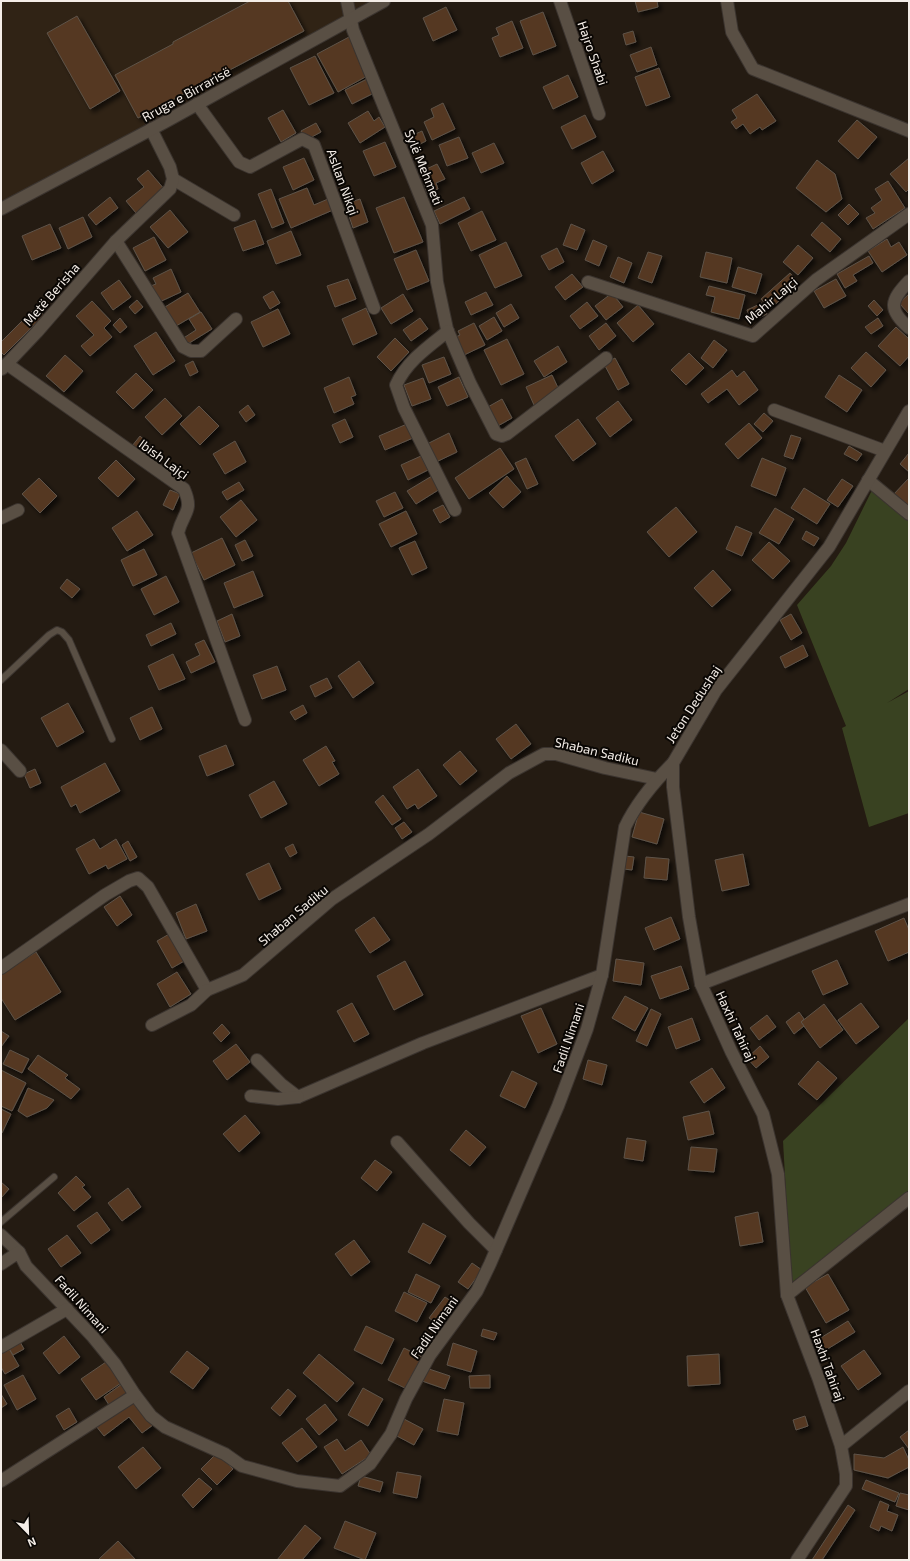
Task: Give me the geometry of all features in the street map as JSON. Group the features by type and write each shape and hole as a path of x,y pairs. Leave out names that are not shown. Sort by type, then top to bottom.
{"street":[{"name":"Sylë Mehmeti","path":"347,1 353,30 432,224 438,282 448,331 470,383 496,434 502,436 507,434 606,358"},
{"name":"Rruga e Birrarisë","path":"1,209 151,129 384,1"},
{"name":"Hajro Shabi","path":"560,1 599,114"},
{"path":"727,1 732,32 753,69 909,131"},
{"name":"Asllan Nikqi","path":"197,104 239,162 250,167 302,140 314,145 374,308"},
{"path":"151,129 170,167 173,179 234,215"},
{"name":"Metë Berisha","path":"4,367 37,332 116,241 170,188 173,179"},
{"name":"Mahir Lajçi","path":"588,282 753,336 816,280 909,214"},
{"path":"116,241 182,347 191,351 201,351 236,319"},
{"path":"909,281 895,298 894,310 901,321 909,328"},
{"path":"448,331 420,353 402,372 396,385 404,408 455,510"},
{"name":"Ibish Lajçi","path":"4,367 184,489 189,500 188,509 178,533 245,720"},
{"path":"774,410 885,451"},
{"name":"Jeton Dedushaj","path":"701,984 689,917 673,787 673,763 716,690 829,548 885,451 907,418"},
{"path":"868,480 909,514"},
{"path":"1,518 4,518 18,510"},
{"path":"1,750 20,771"},
{"name":"Shaban Sadiku","path":"207,990 243,975 332,899 429,834 510,773 544,754 556,754 605,768 658,779"},
{"name":"Fadil Nimani","path":"1,1235 19,1252 26,1266 93,1337 115,1364 135,1395 152,1416 165,1427 225,1454 242,1466 297,1481 340,1486 370,1464 390,1434 406,1399 430,1355 477,1291 496,1250 558,1106 587,1029 602,975 625,827 634,809 673,763"},
{"path":"1,968 105,895 129,881 138,878 148,887 207,990 191,1005 152,1025"},
{"name":"Haxhi Tahiraj","path":"797,1560 846,1486 846,1474 841,1446 819,1380 787,1295 778,1174 763,1114 731,1051 701,984 909,904"},
{"name":"Fadil Nimani","path":"251,1096 278,1099 298,1097 423,1043 602,975"},
{"path":"257,1060 280,1084 298,1097"},
{"path":"397,1142 469,1223 496,1250"},
{"path":"787,1295 909,1198"},
{"path":"1,1264 19,1252"},
{"path":"1,1347 67,1309"},
{"path":"841,1446 909,1391"},
{"path":"1,1480 135,1395"}],"lane":[{"path":"1,680 49,635 57,630 62,632 69,640 112,739"},
{"path":"1,1222 54,1177"}],"shaded area":[{"path":"1,1 369,1 351,19 1,209"}],"green space":[{"path":"875,484 909,514 909,689 887,703 909,691 909,813 869,827 842,728 846,726 797,605 831,566 846,543"},
{"path":"909,1018 909,1190 860,1231 791,1283 783,1141"}],"building":[{"path":"250,1 288,1 304,31 138,118 115,75"},
{"path":"635,1 657,1 658,7 638,12"},
{"path":"446,7 457,30 433,41 423,18"},
{"path":"543,12 556,46 533,55 520,21"},
{"path":"77,16 120,91 90,109 47,33"},
{"path":"512,21 523,48 500,57 492,38 499,35 496,28"},
{"path":"633,31 636,42 626,45 623,34"},
{"path":"349,37 369,75 338,92 317,54"},
{"path":"651,47 657,65 637,72 630,55"},
{"path":"315,56 334,93 309,105 290,68"},
{"path":"659,68 670,97 646,106 635,77"},
{"path":"568,75 578,97 553,109 543,87"},
{"path":"367,79 374,93 352,104 345,90"},
{"path":"757,94 776,121 762,130 760,127 750,134 743,124 736,129 731,122 737,118 732,110"},
{"path":"443,103 455,129 432,140 424,122 434,117 431,109"},
{"path":"283,110 296,133 281,142 268,118"},
{"path":"368,111 374,121 379,117 385,127 360,143 348,123"},
{"path":"585,115 596,137 572,149 561,127"},
{"path":"857,120 877,137 858,159 838,141"},
{"path":"316,123 321,132 306,140 301,131"},
{"path":"422,131 426,141 416,146 411,136"},
{"path":"459,137 468,158 447,166 439,145"},
{"path":"385,142 396,167 374,176 363,151"},
{"path":"494,143 504,163 481,173 472,153"},
{"path":"603,151 614,171 592,184 581,163"},
{"path":"304,158 314,180 293,190 283,167"},
{"path":"909,158 909,189 906,192 890,174"},
{"path":"817,160 835,174 842,199 826,212 796,188"},
{"path":"437,164 445,179 436,183 438,189 427,193 420,172"},
{"path":"148,170 165,190 136,213 126,201 144,187 137,179"},
{"path":"888,181 905,208 873,229 866,218 875,213 871,208 882,200 875,189"},
{"path":"307,188 314,205 328,199 333,210 291,228 279,199"},
{"path":"271,189 284,223 272,228 258,194"},
{"path":"110,197 118,208 96,225 88,215"},
{"path":"404,197 423,242 394,253 376,208"},
{"path":"464,197 470,209 440,224 434,211"},
{"path":"360,199 368,222 353,228 345,204"},
{"path":"849,204 859,214 848,225 838,215"},
{"path":"170,210 188,232 168,248 150,227"},
{"path":"482,211 496,240 471,251 458,223"},
{"path":"83,217 92,237 68,249 59,228"},
{"path":"255,220 264,244 243,251 234,228"},
{"path":"822,222 841,239 830,252 811,235"},
{"path":"50,224 61,248 32,260 22,236"},
{"path":"571,224 585,230 577,250 563,245"},
{"path":"291,231 301,255 276,264 267,241"},
{"path":"154,237 166,260 145,271 133,248"},
{"path":"887,239 891,247 899,242 907,255 882,272 868,251"},
{"path":"593,240 607,246 599,266 585,260"},
{"path":"506,242 522,276 495,288 479,255"},
{"path":"798,245 813,258 798,275 783,262"},
{"path":"557,248 564,262 549,270 541,256"},
{"path":"416,250 429,281 407,290 394,259"},
{"path":"648,252 662,256 652,283 638,278"},
{"path":"706,252 732,258 727,283 700,277"},
{"path":"869,256 873,263 853,275 857,281 845,288 837,274"},
{"path":"618,257 632,263 624,283 610,277"},
{"path":"738,267 762,274 756,294 732,287"},
{"path":"171,269 181,292 155,304 148,287 156,284 153,278"},
{"path":"790,273 799,283 770,309 761,299"},
{"path":"572,274 583,287 565,300 555,287"},
{"path":"348,279 356,299 335,307 327,286"},
{"path":"836,279 846,296 824,308 814,291"},
{"path":"119,280 131,297 113,310 101,293"},
{"path":"709,286 745,295 739,319 711,312 715,297 706,295"},
{"path":"273,291 280,303 270,309 263,297"},
{"path":"486,292 493,305 471,315 465,302"},
{"path":"188,293 200,312 176,326 165,307"},
{"path":"612,293 623,307 606,320 595,306"},
{"path":"403,294 413,311 391,324 381,308"},
{"path":"909,294 909,314 899,303"},
{"path":"137,300 143,307 135,314 129,307"},
{"path":"874,300 883,310 877,316 868,306"},
{"path":"92,301 111,321 104,328 112,337 90,356 81,346 94,335 76,316"},
{"path":"587,302 598,316 580,329 570,316"},
{"path":"762,303 767,314 752,321 747,310"},
{"path":"511,304 519,318 504,327 496,313"},
{"path":"638,305 654,324 633,342 617,323"},
{"path":"36,307 44,315 4,355 1,352 1,342"},
{"path":"366,308 377,334 353,345 342,319"},
{"path":"278,309 290,334 263,347 251,322"},
{"path":"201,312 212,329 186,345 182,339 196,330 189,319"},
{"path":"494,317 502,331 487,340 479,326"},
{"path":"120,318 127,327 120,333 113,325"},
{"path":"420,318 428,329 411,341 403,330"},
{"path":"878,318 883,326 871,334 865,327"},
{"path":"474,323 485,345 462,356 454,338 460,335 458,331"},
{"path":"606,323 616,336 599,350 589,336"},
{"path":"896,327 909,339 909,356 900,366 878,346"},
{"path":"156,332 175,361 153,375 134,346"},
{"path":"395,338 409,352 391,371 377,357"},
{"path":"507,339 524,374 501,385 484,350"},
{"path":"714,340 727,350 713,368 701,358"},
{"path":"558,346 567,362 544,377 534,361"},
{"path":"866,352 886,370 871,387 851,368"},
{"path":"689,353 704,368 686,385 671,370"},
{"path":"65,355 83,371 64,392 46,376"},
{"path":"444,357 451,374 429,383 422,365"},
{"path":"615,358 629,384 618,390 604,364"},
{"path":"193,361 198,372 190,376 185,365"},
{"path":"732,370 737,377 744,371 758,390 739,405 727,389 708,403 701,394"},
{"path":"136,373 153,390 133,409 116,392"},
{"path":"552,375 560,392 534,405 526,387"},
{"path":"839,375 862,390 847,412 825,397"},
{"path":"349,377 356,395 351,397 354,404 334,413 324,388"},
{"path":"459,377 468,397 447,406 438,387"},
{"path":"423,378 431,399 412,406 404,385"},
{"path":"165,398 182,416 162,435 145,417"},
{"path":"502,399 512,418 496,427 486,408"},
{"path":"618,401 632,420 610,437 596,418"},
{"path":"248,405 255,415 246,422 239,412"},
{"path":"199,406 219,426 200,445 180,424"},
{"path":"764,413 773,421 763,432 754,424"},
{"path":"345,419 353,437 340,443 332,425"},
{"path":"578,419 596,444 573,461 555,436"},
{"path":"749,423 762,438 738,459 725,444"},
{"path":"407,424 413,438 385,450 379,436"},
{"path":"449,433 457,452 436,462 427,444"},
{"path":"791,435 801,438 793,459 784,456"},
{"path":"140,436 154,449 145,458 132,446"},
{"path":"235,441 246,462 225,474 213,454"},
{"path":"849,446 862,454 857,461 844,454"},
{"path":"500,448 514,469 469,499 455,478"},
{"path":"909,453 909,472 900,464"},
{"path":"421,456 428,470 408,480 401,465"},
{"path":"526,458 538,484 527,489 515,463"},
{"path":"762,458 786,468 776,496 751,486"},
{"path":"116,460 135,479 118,497 98,478"},
{"path":"432,476 440,489 416,504 407,491"},
{"path":"507,476 521,492 503,508 489,493"},
{"path":"39,478 57,496 40,513 22,494"},
{"path":"909,478 909,509 893,495"},
{"path":"842,479 853,486 838,507 827,500"},
{"path":"239,482 244,490 227,500 222,492"},
{"path":"804,488 830,504 817,524 791,508"},
{"path":"170,490 180,494 173,510 163,505"},
{"path":"395,492 403,508 384,517 376,501"},
{"path":"241,500 257,520 236,537 220,517"},
{"path":"443,505 450,517 440,523 433,510"},
{"path":"676,507 697,532 669,557 647,532"},
{"path":"775,508 794,519 779,544 759,533"},
{"path":"137,511 153,535 127,551 112,528"},
{"path":"406,511 417,534 391,547 379,524"},
{"path":"736,526 752,533 742,556 726,549"},
{"path":"806,531 819,538 814,546 802,539"},
{"path":"222,538 235,565 204,580 191,553"},
{"path":"245,540 253,556 242,561 235,545"},
{"path":"415,541 427,568 412,575 399,548"},
{"path":"769,542 790,561 773,579 752,560"},
{"path":"144,549 157,575 133,586 121,560"},
{"path":"713,570 731,590 712,607 694,588"},
{"path":"253,571 263,596 234,608 224,583"},
{"path":"166,576 179,602 154,615 141,589"},
{"path":"67,579 80,589 72,598 60,588"},
{"path":"232,614 240,636 225,642 217,621"},
{"path":"791,614 802,633 791,640 780,620"},
{"path":"171,623 176,634 151,646 146,635"},
{"path":"204,640 215,662 191,673 186,662 200,655 195,644"},
{"path":"803,645 808,656 785,668 780,657"},
{"path":"173,654 185,679 159,690 148,666"},
{"path":"359,661 374,683 353,698 338,676"},
{"path":"277,666 286,690 262,699 253,675"},
{"path":"327,678 332,688 315,697 310,686"},
{"path":"68,703 84,732 57,747 41,718"},
{"path":"303,705 307,713 295,720 290,712"},
{"path":"152,707 162,729 140,740 130,718"},
{"path":"516,724 531,744 511,759 496,739"},
{"path":"226,745 234,765 207,776 199,756"},
{"path":"326,746 335,761 332,762 339,774 319,786 303,760"},
{"path":"460,751 477,771 460,785 443,765"},
{"path":"105,763 120,791 80,813 76,804 71,807 61,787"},
{"path":"35,769 41,783 30,788 24,774"},
{"path":"418,769 437,796 418,809 415,804 407,809 393,787"},
{"path":"274,781 287,804 261,818 249,795"},
{"path":"383,795 401,819 392,825 375,802"},
{"path":"639,812 664,819 657,844 632,837"},
{"path":"404,822 412,832 402,839 395,828"},
{"path":"94,839 100,849 116,839 127,859 108,869 106,865 89,874 76,849"},
{"path":"128,841 137,857 130,861 122,845"},
{"path":"293,844 297,853 290,857 285,848"},
{"path":"743,854 749,885 722,891 715,860"},
{"path":"625,856 634,857 632,870 624,869"},
{"path":"646,857 669,859 667,880 644,878"},
{"path":"269,863 281,889 259,900 246,874"},
{"path":"120,896 132,915 117,926 104,907"},
{"path":"196,904 207,931 186,939 176,913"},
{"path":"374,917 390,940 370,953 355,930"},
{"path":"671,917 680,939 654,950 645,928"},
{"path":"904,918 909,930 909,952 888,961 875,931"},
{"path":"171,933 186,960 172,968 157,941"},
{"path":"36,952 61,992 15,1020 1,998 1,974"},
{"path":"616,959 644,963 641,985 613,981"},
{"path":"837,960 848,984 823,995 812,971"},
{"path":"405,961 423,995 394,1010 377,976"},
{"path":"681,966 689,989 660,999 651,976"},
{"path":"177,972 191,994 170,1007 157,984"},
{"path":"625,996 648,1008 635,1031 612,1018"},
{"path":"352,1003 369,1034 354,1042 337,1011"},
{"path":"861,1003 879,1027 856,1044 838,1020"},
{"path":"824,1004 843,1030 820,1048 801,1022"},
{"path":"541,1008 557,1044 538,1053 521,1016"},
{"path":"651,1009 661,1014 647,1046 636,1041"},
{"path":"799,1012 804,1019 801,1022 804,1026 794,1034 786,1022"},
{"path":"767,1015 776,1027 759,1040 750,1028"},
{"path":"692,1018 700,1040 676,1049 668,1027"},
{"path":"222,1024 230,1033 221,1042 213,1033"},
{"path":"1,1031 9,1036 1,1047"},
{"path":"236,1044 250,1062 227,1080 213,1061"},
{"path":"760,1046 769,1057 756,1068 747,1058"},
{"path":"10,1050 29,1059 22,1073 3,1064"},
{"path":"38,1055 68,1075 65,1078 80,1089 71,1099 28,1069"},
{"path":"588,1060 607,1065 602,1085 583,1079"},
{"path":"818,1061 837,1078 817,1100 798,1084"},
{"path":"712,1068 725,1088 704,1103 690,1082"},
{"path":"1,1070 26,1083 12,1111 1,1106"},
{"path":"512,1071 537,1083 525,1108 500,1096"},
{"path":"28,1088 54,1100 47,1108 27,1117 18,1111"},
{"path":"1,1109 11,1114 2,1133 1,1132"},
{"path":"709,1111 714,1134 688,1140 683,1117"},
{"path":"245,1115 260,1133 239,1152 223,1134"},
{"path":"466,1130 486,1147 470,1166 450,1150"},
{"path":"627,1138 646,1141 643,1161 624,1158"},
{"path":"691,1147 717,1149 714,1172 688,1170"},
{"path":"375,1160 392,1172 377,1191 361,1178"},
{"path":"76,1176 85,1185 82,1187 91,1197 74,1211 58,1193"},
{"path":"1,1182 9,1189 1,1198"},
{"path":"128,1188 141,1207 122,1221 108,1203"},
{"path":"97,1212 110,1230 91,1244 77,1226"},
{"path":"758,1212 763,1242 740,1246 735,1217"},
{"path":"423,1223 446,1236 430,1264 408,1252"},
{"path":"67,1235 81,1253 61,1267 48,1249"},
{"path":"354,1240 370,1262 351,1276 335,1254"},
{"path":"472,1263 482,1270 468,1289 458,1282"},
{"path":"416,1274 440,1286 431,1303 408,1292"},
{"path":"828,1274 849,1310 826,1323 805,1287"},
{"path":"404,1292 427,1303 417,1322 395,1311"},
{"path":"445,1297 454,1303 438,1324 429,1318"},
{"path":"848,1321 855,1332 821,1353 814,1342"},
{"path":"366,1326 394,1339 382,1364 354,1350"},
{"path":"483,1329 497,1333 494,1340 481,1336"},
{"path":"64,1336 80,1357 59,1374 43,1353"},
{"path":"19,1340 24,1349 13,1355 8,1347"},
{"path":"453,1343 477,1351 471,1372 447,1365"},
{"path":"8,1347 19,1366 5,1374 1,1367 1,1351"},
{"path":"404,1348 422,1357 405,1388 388,1380"},
{"path":"864,1350 881,1374 858,1390 841,1366"},
{"path":"187,1351 209,1368 193,1389 170,1372"},
{"path":"319,1354 354,1383 337,1402 303,1373"},
{"path":"719,1354 720,1384 688,1386 687,1356"},
{"path":"106,1362 121,1383 96,1400 81,1379"},
{"path":"426,1368 450,1376 445,1389 422,1381"},
{"path":"23,1375 36,1399 17,1410 4,1385"},
{"path":"490,1375 490,1388 470,1388 469,1376"},
{"path":"122,1384 128,1393 109,1405 104,1397"},
{"path":"363,1388 383,1399 368,1426 348,1415"},
{"path":"288,1389 296,1396 280,1416 271,1408"},
{"path":"1,1394 7,1404 1,1408"},
{"path":"133,1398 153,1425 142,1433 129,1417 104,1436 96,1426"},
{"path":"444,1399 464,1403 458,1435 437,1431"},
{"path":"325,1404 337,1420 319,1435 306,1419"},
{"path":"69,1408 77,1422 64,1430 56,1416"},
{"path":"805,1416 808,1426 796,1430 793,1420"},
{"path":"404,1419 423,1429 414,1445 395,1435"},
{"path":"302,1428 317,1447 297,1462 282,1443"},
{"path":"909,1430 909,1449 900,1437"},
{"path":"337,1439 345,1451 361,1440 371,1455 342,1474 324,1447"},
{"path":"143,1447 161,1468 136,1489 118,1467"},
{"path":"903,1447 909,1460 909,1467 888,1478 854,1470 854,1454 884,1458"},
{"path":"217,1453 233,1469 217,1485 201,1469"},
{"path":"397,1472 421,1476 417,1498 393,1493"},
{"path":"361,1476 383,1482 380,1492 358,1486"},
{"path":"199,1478 212,1489 193,1508 182,1495"},
{"path":"866,1480 899,1493 895,1502 862,1489"},
{"path":"900,1493 909,1495 909,1510 896,1506"},
{"path":"880,1501 889,1505 887,1511 898,1515 892,1531 881,1526 879,1531 870,1527"},
{"path":"848,1505 855,1510 822,1560 812,1560"},
{"path":"345,1521 376,1533 365,1560 334,1548"},
{"path":"305,1525 321,1538 302,1560 277,1560"},
{"path":"118,1541 135,1559 99,1560 99,1559"}]}
